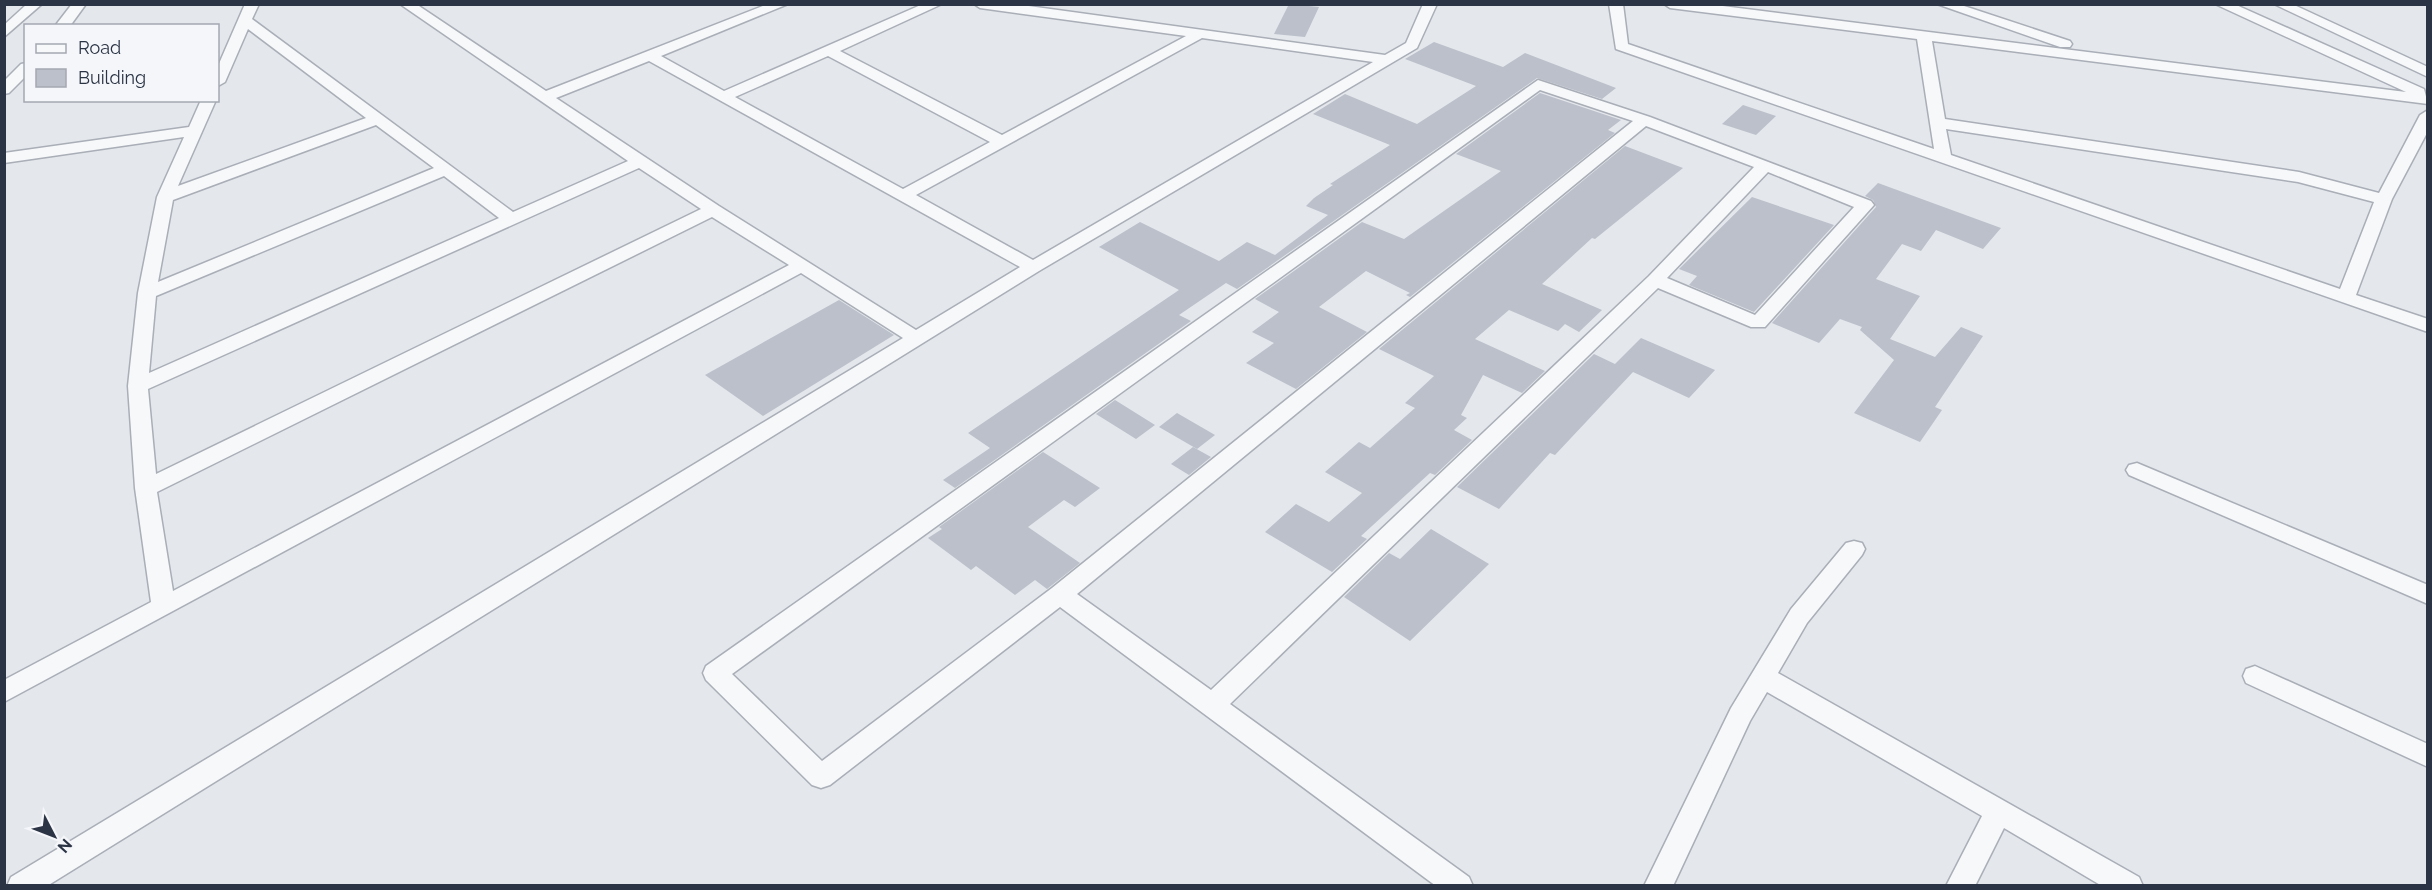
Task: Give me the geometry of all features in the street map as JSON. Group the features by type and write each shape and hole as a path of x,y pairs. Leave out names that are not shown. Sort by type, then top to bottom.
{"street":[{"path":"4,33 36,4"},
{"path":"64,24 80,4"},
{"path":"219,80 252,4"},
{"path":"406,4 713,210 916,338"},
{"path":"544,97 782,4"},
{"path":"722,97 936,4"},
{"path":"980,4 1385,59"},
{"path":"21,885 1033,267 1412,45 1430,4"},
{"path":"1616,4 1621,46 2427,326"},
{"path":"1670,4 1924,38 2427,97"},
{"path":"1943,4 2106,58"},
{"path":"2221,4 2361,64 2427,97"},
{"path":"2280,4 2427,73"},
{"path":"2309,4 2427,63"},
{"path":"245,20 512,219"},
{"path":"904,195 1202,33"},
{"path":"1924,38 1943,158"},
{"path":"829,51 1002,142"},
{"path":"650,56 1033,267"},
{"path":"2361,64 2392,57"},
{"path":"4,90 24,69"},
{"path":"1644,120 1060,594 821,777 715,673 1538,84 1644,120 1865,205 1758,323 1655,280"},
{"path":"163,606 146,488 138,386 147,293 165,197 208,102"},
{"path":"2346,297 2384,199 2427,115"},
{"path":"165,197 377,119"},
{"path":"1939,123 2300,177 2384,199"},
{"path":"4,158 195,131"},
{"path":"138,386 641,161"},
{"path":"1212,705 1655,280 1765,165"},
{"path":"147,293 446,169"},
{"path":"146,488 713,210"},
{"path":"4,692 802,265"},
{"path":"2137,470 2427,595"},
{"path":"1658,885 1740,716 1798,616 1854,549"},
{"path":"1060,594 1459,885"},
{"path":"2255,676 2427,756"},
{"path":"1763,677 2128,885"},
{"path":"1960,885 1998,812"}],"building":[{"path":"1289,4 1319,7 1305,37 1274,34"},
{"path":"1434,42 1503,67 1525,53 1616,88 1602,99 1537,78 1237,289 1226,283 1179,315 1191,321 955,488 943,480 990,448 968,433 1179,290 1099,247 1140,222 1219,261 1247,242 1275,255 1328,215 1306,206 1314,198 1333,185 1330,184 1390,145 1313,114 1345,94 1417,124 1476,86 1405,59"},
{"path":"1540,93 1621,120 1608,130 1615,133 1410,297 1406,295 1410,293 1366,271 1319,307 1367,332 1296,389 1246,363 1274,343 1252,332 1279,312 1255,299 1362,222 1404,239 1501,171 1456,154"},
{"path":"1743,105 1776,116 1756,135 1722,124"},
{"path":"1625,146 1683,168 1595,239 1592,238 1542,284 1602,310 1579,332 1565,324 1558,331 1509,310 1475,339 1545,371 1522,393 1483,375 1461,415 1467,418 1454,430 1472,440 1435,475 1430,473 1361,536 1367,539 1332,572 1265,532 1296,504 1329,522 1362,493 1325,472 1359,442 1370,448 1415,408 1405,403 1434,376 1379,349"},
{"path":"1878,183 2001,228 1983,249 1936,230 1921,251 1902,244 1876,279 1920,296 1890,339 1935,357 1961,327 1983,336 1935,407 1942,410 1920,442 1854,413 1894,360 1860,330 1862,327 1840,319 1819,343 1772,323 1876,207 1873,200 1865,196"},
{"path":"1752,197 1834,225 1754,312 1689,285 1697,276 1679,269"},
{"path":"839,300 894,335 763,416 705,375"},
{"path":"1641,338 1715,370 1689,398 1633,372 1555,455 1550,453 1499,509 1457,487 1594,354 1615,364"},
{"path":"1115,400 1155,425 1136,439 1096,414"},
{"path":"1177,413 1215,435 1197,449 1159,427"},
{"path":"1193,447 1211,457 1189,475 1171,464"},
{"path":"1043,452 1100,488 1075,507 1064,500 1028,527 1080,563 1047,589 1035,580 1015,595 976,566 971,570 928,538 942,529 939,527"},
{"path":"1431,529 1489,564 1410,641 1344,597 1389,553 1400,559"}]}
